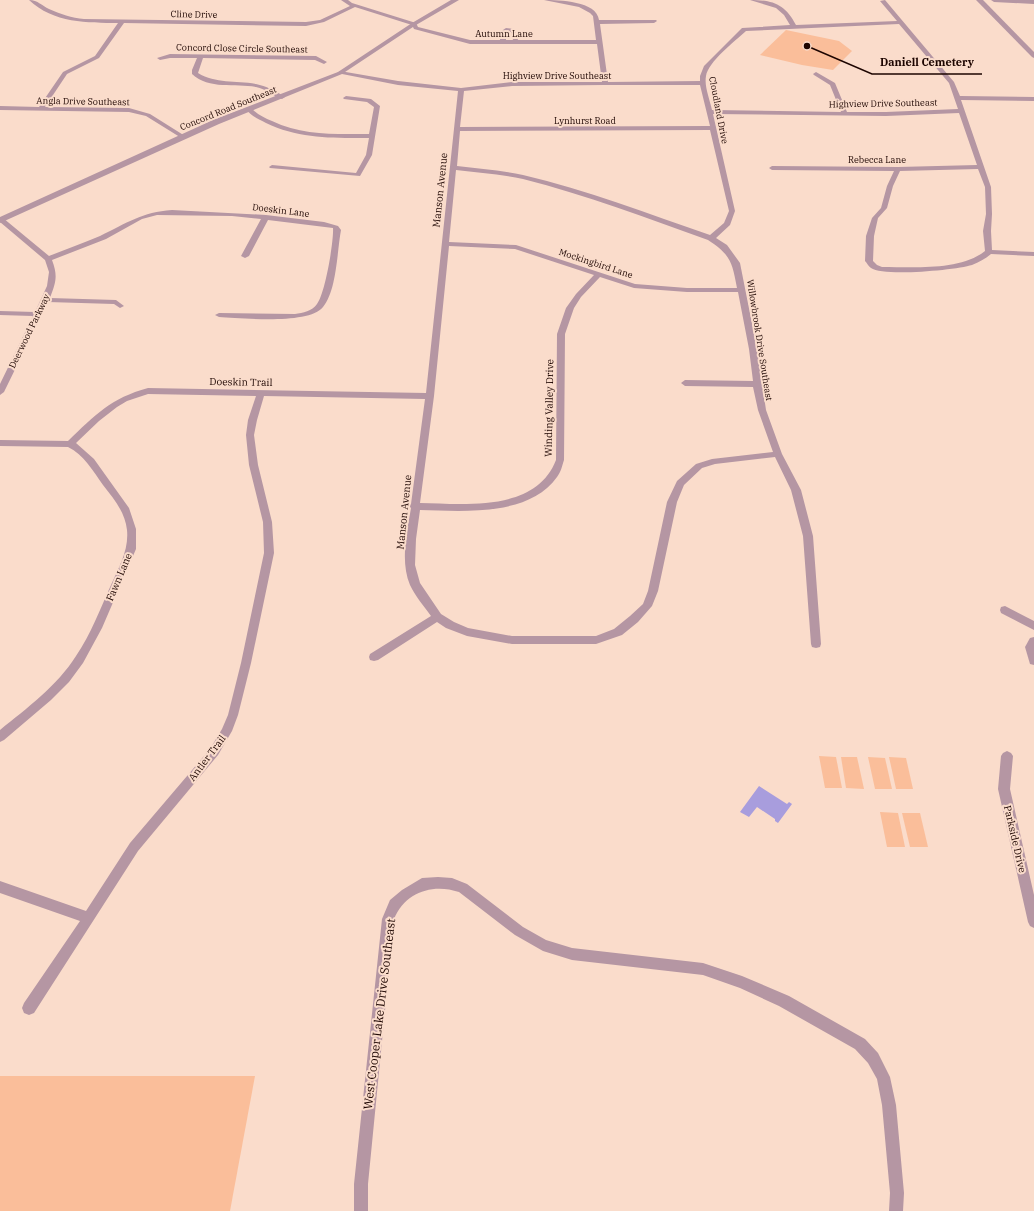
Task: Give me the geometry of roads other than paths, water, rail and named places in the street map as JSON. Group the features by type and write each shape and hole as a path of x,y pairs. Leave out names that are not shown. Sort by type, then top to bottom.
{"street":[{"name":"Cline Drive","path":"32,0 46,10 75,20 122,22 306,24 322,21 356,6"},
{"name":"Autumn Lane","path":"344,0 356,6 414,24 416,28 470,42 502,42 515,40 599,42"},
{"name":"Concord Road Southeast","path":"0,219 183,137 340,73 414,24 456,0"},
{"path":"547,0 587,8 594,13 605,84"},
{"path":"752,0 779,6 785,12 794,27"},
{"path":"979,0 1034,56"},
{"path":"994,0 1034,2"},
{"path":"883,1 952,83 959,98 990,196 987,231 989,252 986,256 975,262 953,266 882,270 874,267 869,261 870,236 875,218 884,208 890,186 898,169"},
{"path":"40,109 64,74 97,57 122,22"},
{"path":"596,22 654,22"},
{"name":"Cloudland Drive","path":"711,238 720,232 730,219 732,211 703,83 702,76 706,67 744,29 901,22"},
{"path":"502,42 503,32 506,30 513,30 515,40"},
{"name":"Concord Close Circle Southeast","path":"160,58 170,56 316,58 324,62"},
{"path":"201,56 195,70 195,74 199,77 218,84 264,88 282,97"},
{"name":"Highview Drive Southeast","path":"340,73 398,83 461,90 512,84 703,83"},
{"path":"816,74 833,84 845,114"},
{"name":"Manson Avenue","path":"461,90 430,396 414,506 410,565 415,584 437,617 450,625 467,632 512,640 596,640 618,632 647,606 653,590 672,502 680,484 699,466 715,461 778,454"},
{"path":"272,167 358,175 368,155 377,106 369,100 346,98"},
{"path":"959,98 1034,99"},
{"name":"Angla Drive Southeast","path":"0,108 129,110 148,115 183,137"},
{"path":"249,109 252,113 274,126 290,133 310,136 372,136"},
{"name":"Highview Drive Southeast","path":"709,112 845,114 962,110"},
{"name":"Lynhurst Road","path":"458,129 712,128"},
{"name":"Rebecca Lane","path":"772,168 898,169 982,167"},
{"name":"Willowbrook Drive Southeast","path":"453,168 502,172 587,195 711,238 724,247 736,263 753,349 756,384 762,410 778,454 796,490 808,536 816,644"},
{"name":"Doeskin Lane","path":"48,259 103,237 140,218 157,213 204,212 266,217 324,224 336,227 337,230 324,300 320,306 306,315 219,315"},
{"path":"245,256 266,217"},
{"path":"0,219 48,259"},
{"name":"Mockingbird Lane","path":"445,244 516,247 634,286 742,290"},
{"path":"989,252 1034,254"},
{"name":"Deerwood Parkway","path":"0,392 45,300 53,272 48,259"},
{"name":"Winding Valley Drive","path":"414,506 466,508 497,506 515,501 538,490 554,475 560,460 561,334 564,320 571,303 598,275"},
{"path":"45,300 116,302 120,306"},
{"path":"0,313 38,314"},
{"path":"685,383 756,384"},
{"name":"Doeskin Trail","path":"70,444 113,404 148,391 430,396"},
{"name":"Antler Trail","path":"29,1008 134,847 214,752 226,732 233,715 246,663 271,537 268,518 253,458 250,434 261,393"},
{"path":"0,443 70,444"},
{"name":"Fawn Lane","path":"0,737 57,687 74,668 93,635 130,554 132,537 130,522 122,502 87,457 76,446 70,444"},
{"path":"1004,610 1034,626"},
{"path":"374,657 437,617"},
{"path":"1034,641 1030,647 1034,661"},
{"name":"Parkside Drive","path":"1007,756 1004,789 1032,903 1034,922"},
{"name":"West Cooper Lake Drive Southeast","path":"361,1211 361,1184 388,919 394,904 406,894 422,884 438,883 464,888 519,931 543,945 572,954 703,969 742,982 784,1001 860,1044 874,1058 883,1077 888,1105 897,1193 896,1211"},
{"path":"0,887 89,918"}],"place":[{"name":"Daniell Cemetery","path":"807,46"}]}
